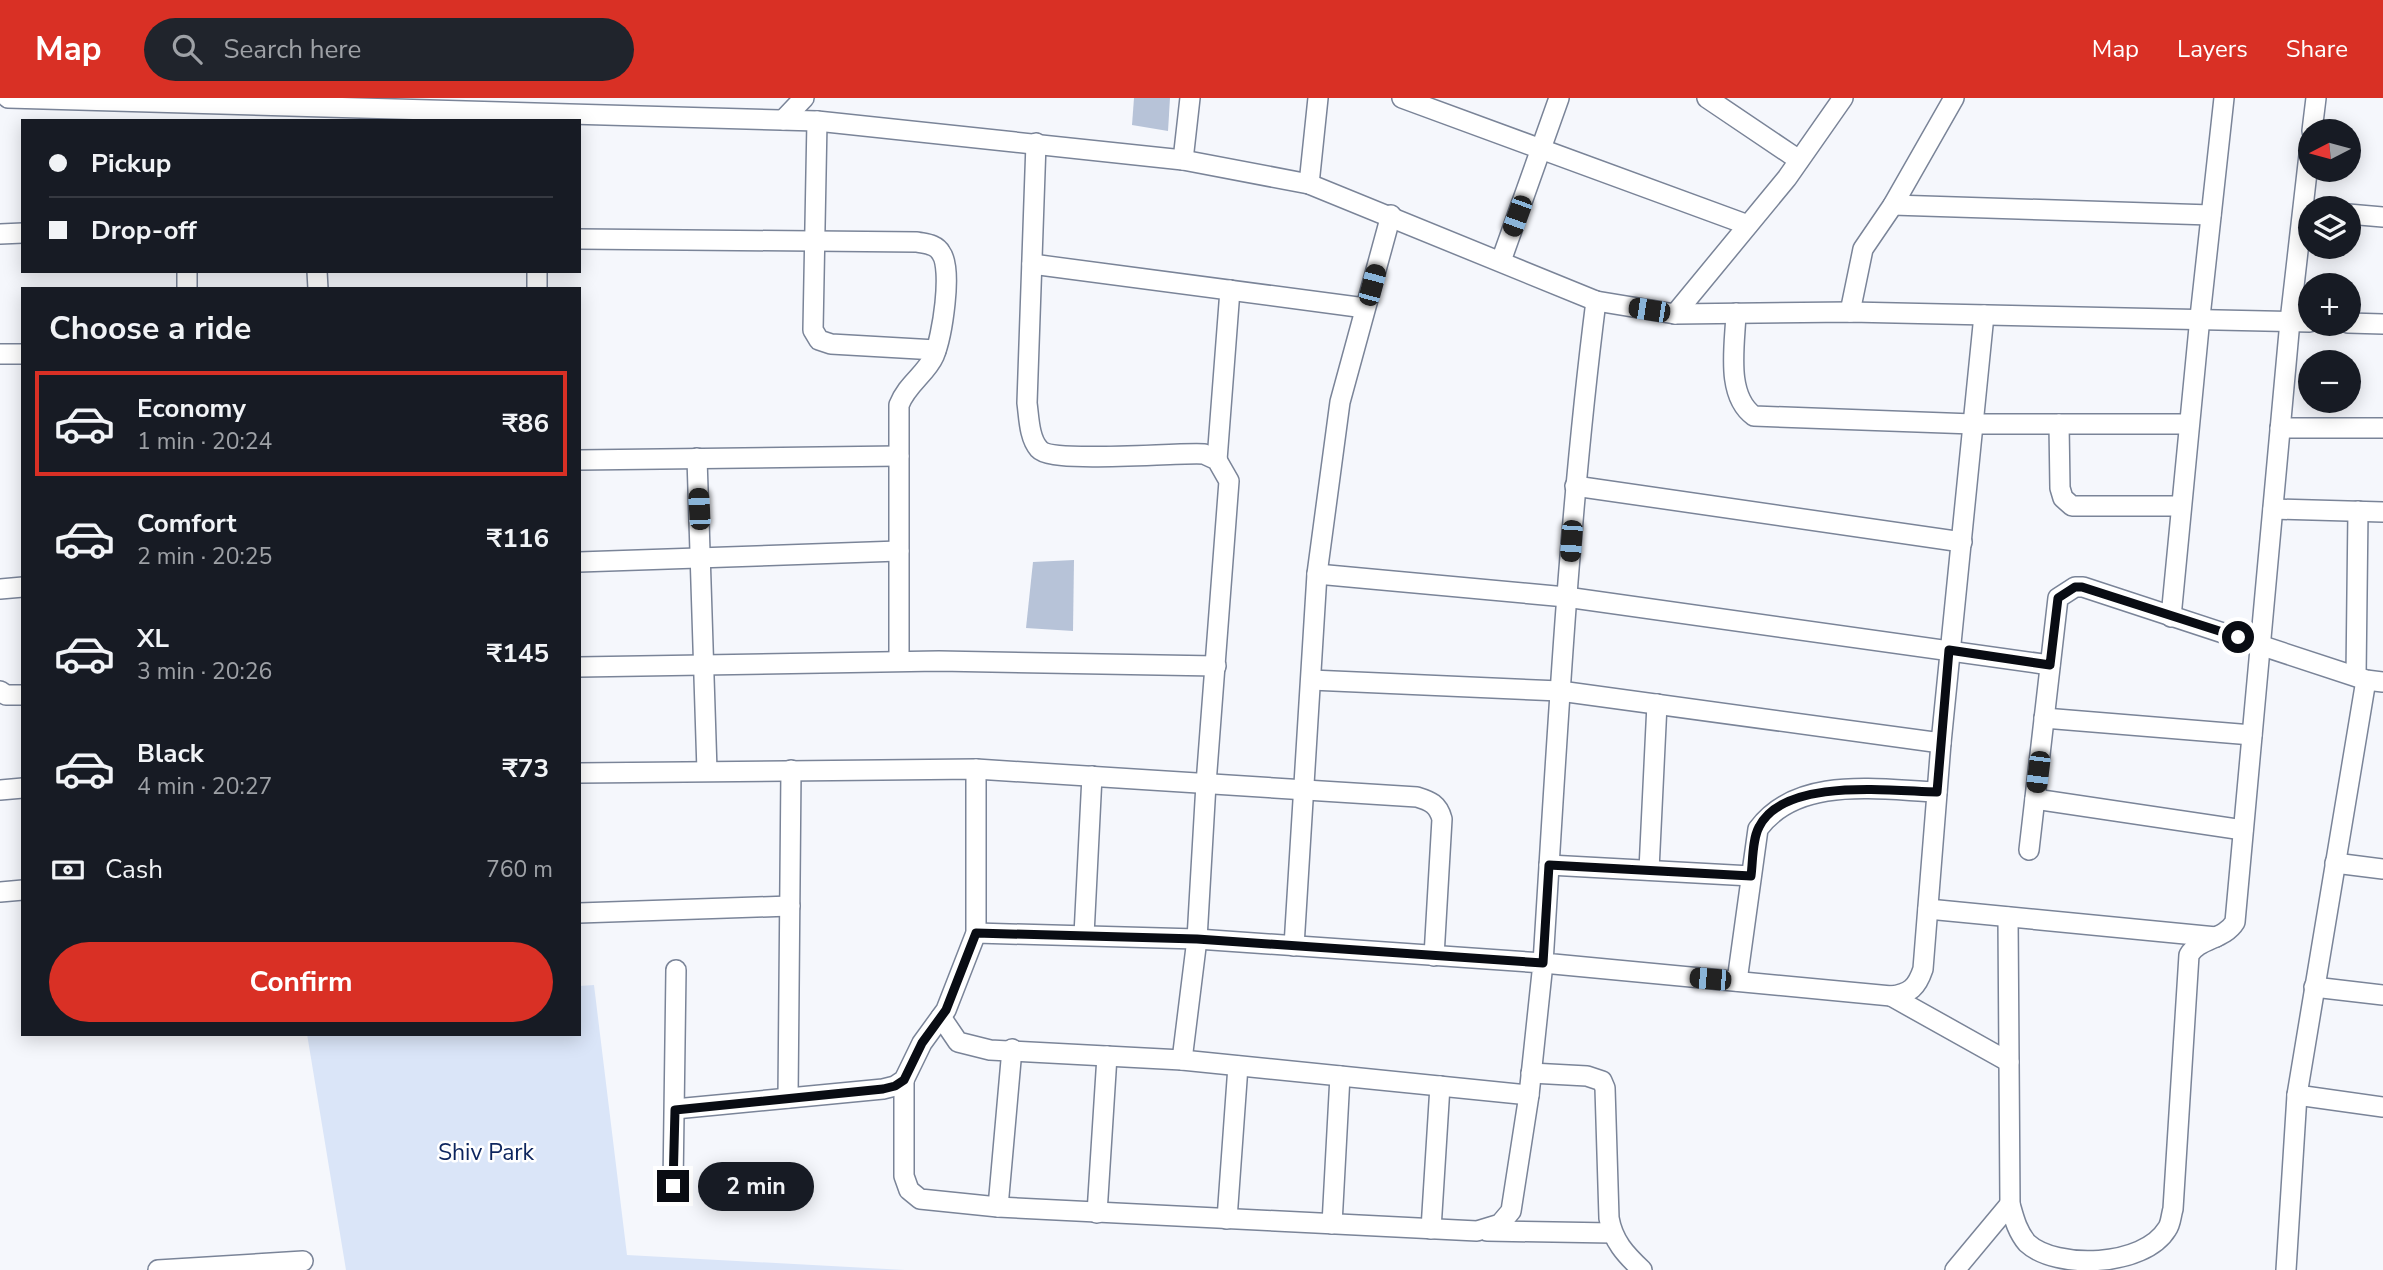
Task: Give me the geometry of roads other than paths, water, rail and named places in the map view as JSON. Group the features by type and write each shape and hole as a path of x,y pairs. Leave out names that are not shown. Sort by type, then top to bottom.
{"street":[{"path":"8,98 95,99 184,112 314,113 516,105 538,117 641,107 817,121 1183,160 1309,184 1391,215 1596,301 1675,314 1850,312 2298,321"},
{"path":"783,120 804,98"},
{"path":"1183,160 1190,98"},
{"path":"1309,184 1318,98"},
{"path":"1402,98 1748,225"},
{"path":"1501,261 1559,98"},
{"path":"1707,98 1799,160"},
{"path":"1675,314 1799,160 1843,98"},
{"path":"1850,312 1863,249 1893,205 1954,98"},
{"path":"2171,617 2224,98"},
{"path":"2313,119 2316,98"},
{"path":"817,121 813,330 819,340 831,344 936,350"},
{"path":"1035,143 1027,403 1031,433 1039,450 1051,456 1185,452 1204,454 1217,460 1230,481 1206,784 1197,939 1182,1060"},
{"path":"1893,205 2211,215"},
{"path":"1294,946 1317,573 1340,401 1391,215"},
{"path":"2361,215 2383,217"},
{"path":"0,234 21,233"},
{"path":"581,239 917,242 930,244 940,250 946,267 941,328 936,350 933,359 904,392 899,405 899,662"},
{"path":"2008,917 2010,1204 2018,1230 2028,1245 2047,1257 2090,1267 2139,1252 2157,1241 2169,1228 2173,1209 2187,966 2193,948 2226,934 2235,922 2290,321 2299,259"},
{"path":"1032,264 1366,308"},
{"path":"1217,460 1230,290"},
{"path":"1477,1231 1500,1224 1511,1211 1529,1095 1543,963 1575,486 1596,301"},
{"path":"1735,313 1737,396 1744,409 1754,416 1973,424 2189,424"},
{"path":"976,933 1197,939 1543,963 1891,996 1905,994 1917,984 1923,969 1949,650 1984,315"},
{"path":"2361,323 2383,324"},
{"path":"0,354 21,354"},
{"path":"2059,424 2060,488 2063,498 2071,506 2181,506"},
{"path":"2280,429 2383,428"},
{"path":"581,460 899,456"},
{"path":"697,458 707,771"},
{"path":"1575,486 1962,542"},
{"path":"2273,509 2383,512"},
{"path":"2286,1270 2297,1095 2368,679 2358,511"},
{"path":"581,562 899,551"},
{"path":"1317,573 1566,597 2050,665"},
{"path":"0,589 21,587"},
{"path":"2029,850 2058,598 2075,587 2368,679"},
{"path":"581,667 899,662 1216,666"},
{"path":"1311,680 1560,691 1941,743"},
{"path":"0,691 6,695 21,695"},
{"path":"1649,870 1657,704"},
{"path":"2044,718 2252,735"},
{"path":"581,773 976,769 1417,797 1433,802 1441,818 1434,956"},
{"path":"976,769 976,933 941,1017 922,1043 904,1080 904,1176 909,1190 920,1199 1097,1213 1477,1231 1612,1233"},
{"path":"788,1098 791,770"},
{"path":"1084,934 1092,776"},
{"path":"0,790 21,788"},
{"path":"1737,981 1758,829 1767,816 1790,802 1838,789 1937,792"},
{"path":"2035,800 2244,830"},
{"path":"2335,863 2383,869"},
{"path":"1549,865 1751,876"},
{"path":"0,892 21,890"},
{"path":"581,913 790,906"},
{"path":"1928,909 2217,937"},
{"path":"673,1186 676,970"},
{"path":"2315,987 2383,996"},
{"path":"1891,996 2009,1062"},
{"path":"941,1017 958,1042 990,1050 1012,1049 1182,1060 1529,1095"},
{"path":"998,1207 1012,1049"},
{"path":"1097,1213 1107,1056"},
{"path":"1227,1219 1238,1066"},
{"path":"1531,1073 1598,1077 1602,1081 1605,1087 1612,1233 1625,1254 1642,1270"},
{"path":"1332,1224 1340,1076"},
{"path":"675,1110 883,1089 904,1080"},
{"path":"1431,1229 1440,1086"},
{"path":"2297,1095 2383,1107"},
{"path":"1955,1270 2010,1204"},
{"path":"158,1270 303,1261"}],"park label":[{"name":"Shiv Park","path":"486,1152"}]}
